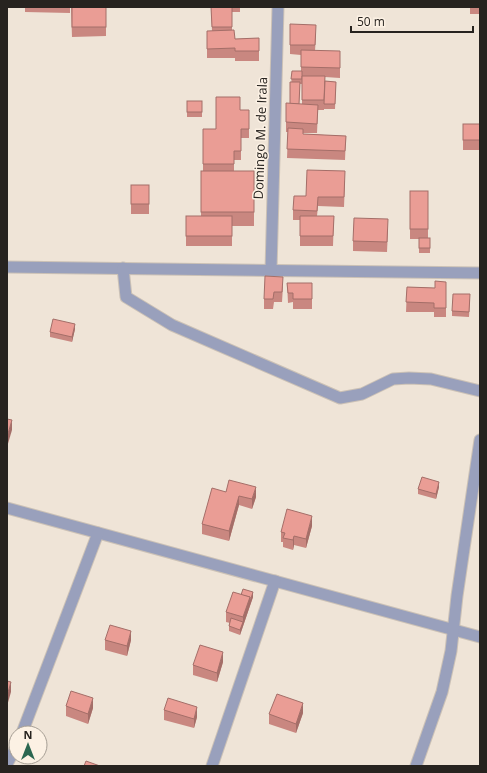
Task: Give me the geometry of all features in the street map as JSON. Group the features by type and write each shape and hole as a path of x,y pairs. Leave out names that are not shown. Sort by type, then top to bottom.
{"street":[{"name":"Domingo M. de Irala","path":"271,270 278,7"},
{"path":"7,267 480,273"},
{"path":"123,268 126,297 172,326 340,398 362,394 393,380 409,378 431,380 480,391"},
{"path":"416,766 442,692 451,651 457,596 480,440"},
{"path":"7,508 480,637"},
{"path":"25,725 98,532"},
{"path":"212,766 275,581"}],"building":[{"path":"72,7 106,7 106,27 72,27"},
{"path":"211,7 232,7 232,27 212,27"},
{"path":"290,24 316,25 315,45 290,45"},
{"path":"234,30 235,39 259,38 259,51 235,51 235,48 207,49 207,31"},
{"path":"301,50 340,51 340,68 301,67"},
{"path":"292,71 302,71 302,79 291,79"},
{"path":"302,76 325,76 324,100 302,100"},
{"path":"325,81 336,82 335,104 324,104"},
{"path":"290,82 300,82 299,104 290,104"},
{"path":"216,97 240,97 240,110 249,110 249,129 241,129 241,151 234,151 234,164 203,164 203,129 216,129"},
{"path":"187,101 202,101 202,112 187,112"},
{"path":"286,103 318,105 317,124 286,122"},
{"path":"463,124 480,124 480,140 463,140"},
{"path":"288,128 303,129 303,134 346,136 345,151 287,149"},
{"path":"307,170 345,171 344,197 318,197 317,211 293,210 294,196 306,196"},
{"path":"201,171 254,171 254,212 201,212"},
{"path":"131,185 149,185 149,204 131,204"},
{"path":"410,191 428,191 428,229 410,229"},
{"path":"186,216 232,216 232,236 186,236"},
{"path":"300,216 334,216 333,236 300,236"},
{"path":"354,218 388,219 387,242 353,241"},
{"path":"419,238 430,238 430,248 419,248"},
{"path":"265,276 283,277 282,292 274,292 273,299 264,299"},
{"path":"435,281 446,282 446,308 434,308 434,303 406,302 407,287 435,288"},
{"path":"287,283 312,283 312,299 293,299 293,293 288,293"},
{"path":"453,294 470,294 469,312 452,311"},
{"path":"53,319 75,324 72,337 50,332"},
{"path":"7,419 12,420 7,437"},
{"path":"422,477 439,482 436,494 418,489"},
{"path":"229,480 256,487 252,499 239,496 229,531 202,524 212,488 226,492"},
{"path":"287,509 312,516 306,539 294,536 293,540 283,538 285,533 281,532"},
{"path":"243,589 253,592 250,602 250,597 241,595"},
{"path":"233,592 250,597 243,617 226,612"},
{"path":"231,618 243,622 240,630 229,626"},
{"path":"110,625 131,631 127,646 105,640"},
{"path":"200,645 223,652 217,673 193,665"},
{"path":"7,681 11,682 7,696"},
{"path":"71,691 93,698 88,714 66,706"},
{"path":"277,694 303,703 296,724 269,714"},
{"path":"168,698 197,707 194,719 164,710"},
{"path":"86,761 100,766 84,766"}]}
